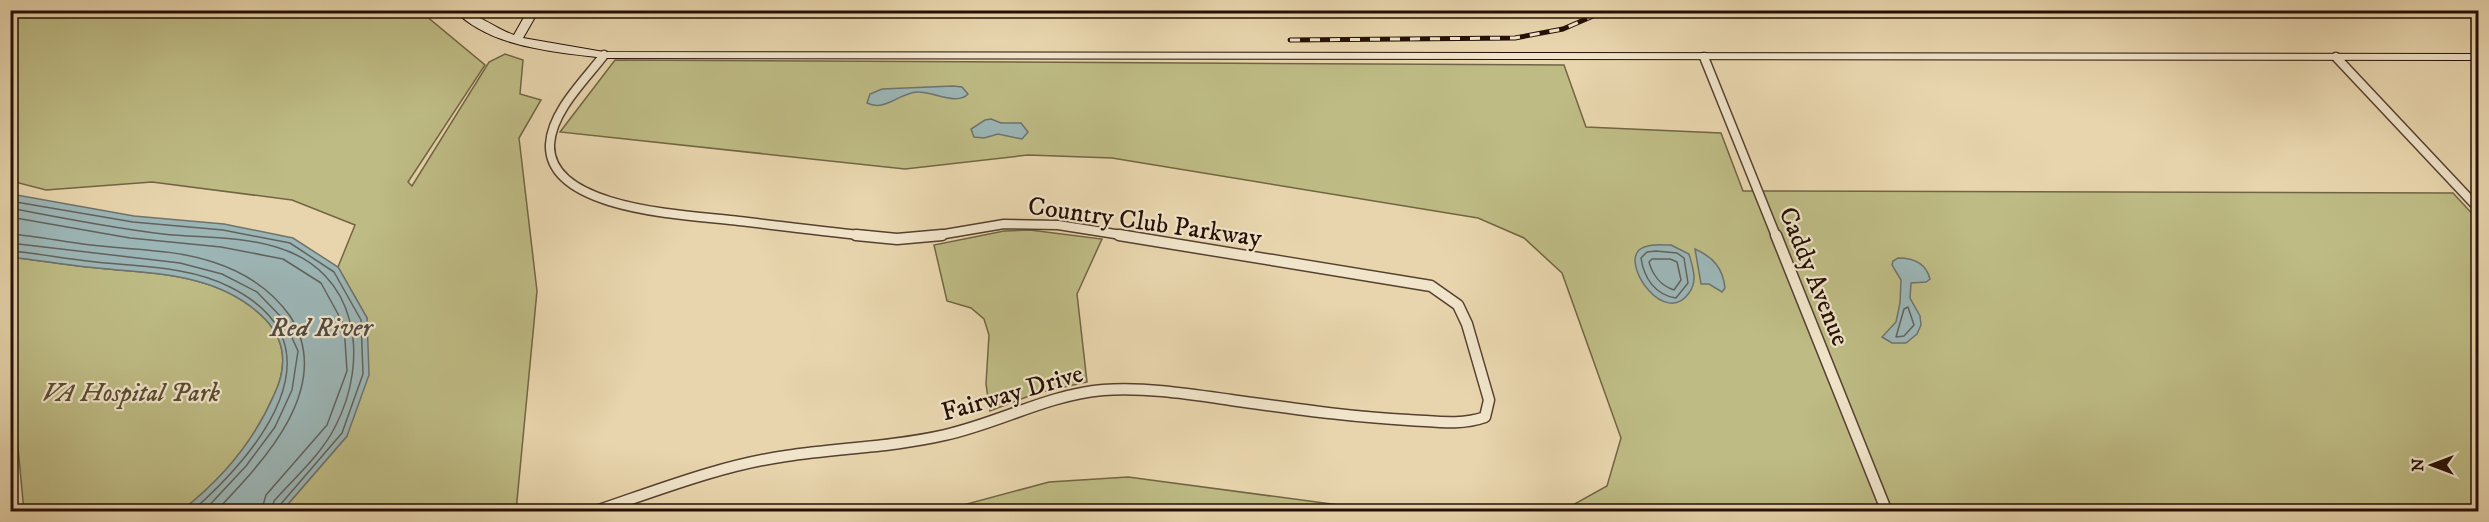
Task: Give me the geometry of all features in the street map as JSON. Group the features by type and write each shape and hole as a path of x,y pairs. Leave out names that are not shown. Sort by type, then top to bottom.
{"street":[{"path":"459,10 482,26 516,39 560,50 604,56 2478,57"},
{"path":"516,39 534,10"},
{"name":"Country Club Parkway","path":"604,56 558,120 552,130 550,146 554,164 564,178 602,199 660,211 897,239 926,238 1004,224 1058,225 1431,286 1458,305 1467,324 1490,400 1485,417"},
{"name":"Caddy Avenue","path":"1704,57 1887,512"},
{"path":"2336,57 2478,208"},
{"name":"Fairway Drive","path":"593,512 700,477 751,464 785,456 895,445 943,436 989,424 1052,400 1104,390 1170,391 1360,418 1468,423 1485,417"}],"green space":[{"path":"11,11 420,11 485,65 408,182 412,186 489,62 505,54 523,60 520,94 541,100 519,138 537,291 516,511 282,511 347,436 367,318 338,267 355,225 292,200 152,182 46,190 11,181"},
{"path":"615,60 1564,65 1586,127 1721,133 1743,191 2453,193 2478,220 2478,511 1562,511 1607,486 1621,438 1562,273 1524,238 1478,218 1112,158 1028,155 905,169 560,132"},
{"path":"1030,230 1102,239 1077,294 1087,382 1037,393 990,411 986,384 989,335 984,319 971,308 947,301 934,245 1004,231"},
{"name":"VA Hospital Park","path":"10,257 159,274 205,284 227,292 247,304 273,329 281,347 283,365 278,385 266,412 235,459 209,487 181,511 24,511 16,427 11,426"},
{"path":"1128,477 1384,511 941,511 1049,482"}],"water":[{"path":"962,87 968,94 958,99 917,92 886,104 867,103 870,94 882,89"},
{"path":"991,119 1001,123 1021,123 1028,132 1022,139 998,134 984,138 974,137 971,129"},
{"name":"Red River","path":"11,194 134,216 224,224 293,238 338,267 367,318 369,375 347,436 282,511 181,511 209,487 235,459 257,428 274,395 281,375 283,356 278,338 266,320 247,304 227,292 182,278 11,257"},
{"path":"1671,245 1689,254 1694,279 1689,293 1679,302 1669,303 1658,299 1641,280 1635,258 1639,250 1646,246"},
{"path":"1695,249 1716,264 1724,281 1725,288 1722,292 1709,284 1701,284"},
{"path":"1898,258 1918,262 1930,279 1926,282 1911,283 1910,298 1920,316 1921,325 1917,334 1906,343 1892,343 1882,337 1896,322 1900,303 1901,280 1892,265 1893,261"}],"railway":[{"path":"782,10 990,10"},
{"path":"1290,40 1515,38 1563,29 1607,10"}]}
